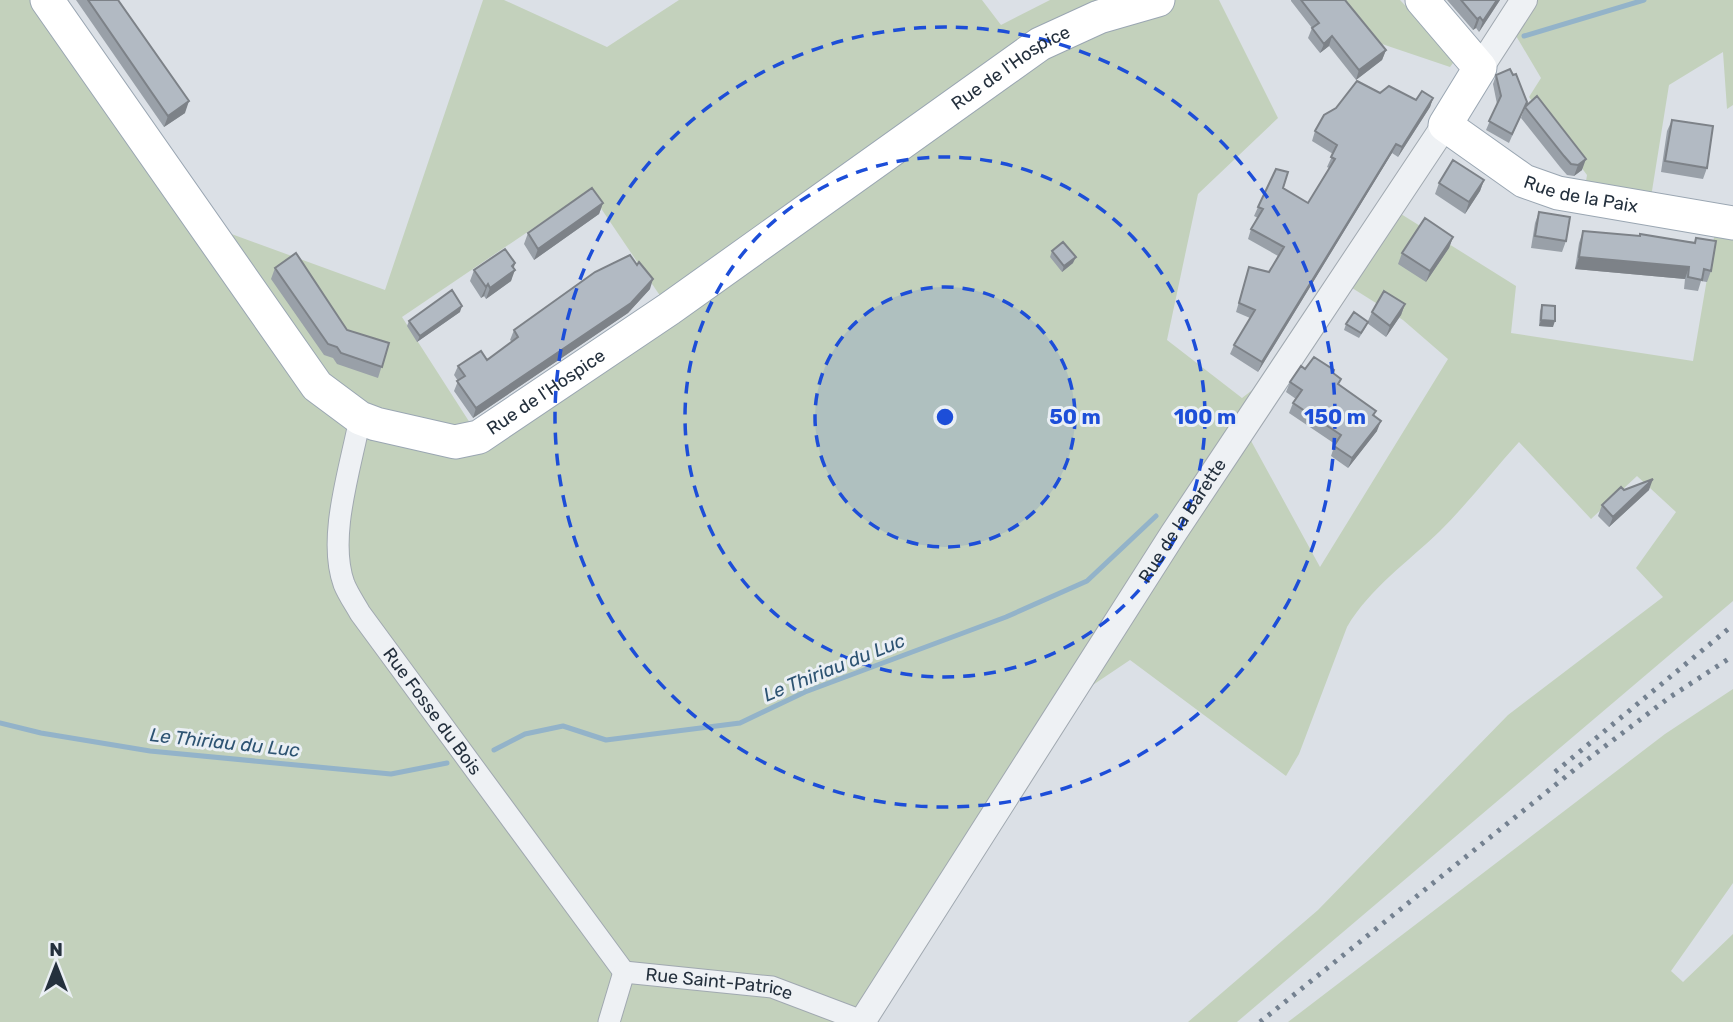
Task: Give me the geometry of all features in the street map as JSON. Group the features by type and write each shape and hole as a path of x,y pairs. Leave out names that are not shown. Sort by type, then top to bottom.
{"main road":[{"name":"Rue de l'Hospice","path":"47,0 317,386 360,418 455,442 480,437 669,309 1040,44 1100,17 1158,0"},
{"path":"1422,0 1480,68"},
{"name":"Rue de la Barette","path":"1445,125 1480,68"},
{"name":"Rue de la Paix","path":"1445,125 1524,181 1558,193 1733,223"}],"street":[{"name":"Rue de la Barette","path":"1480,68 1524,0"},
{"name":"Rue de la Barette","path":"866,1019 1173,534 1445,125"},
{"name":"Rue Fosse du Bois","path":"360,418 339,530 338,556 345,584 360,613 624,972"},
{"name":"Rue Saint-Patrice","path":"609,1022 624,972 772,987 866,1019"}],"green space":[{"path":"0,0 47,0 204,224 385,290 483,0 504,0 607,47 679,0 982,0 1001,25 1050,0 1219,0 1278,118 1198,194 1167,340 1242,398 1287,363 1244,428 1320,567 1448,359 1403,320 1341,281 1401,214 1516,286 1511,333 1693,361 1717,220 1733,223 1733,601 1237,1022 1188,1022 1318,910 1508,715 1663,597 1636,568 1676,512 1637,476 1591,519 1519,442 1450,520 1378,588 1356,613 1347,627 1299,754 1286,776 1130,660 1063,705 862,1022 0,1022","holes":["582,195 594,198 669,309 479,437 402,317"]},
{"path":"1344,0 1400,0 1456,59 1450,67 1382,44"},
{"path":"1524,0 1733,0 1733,105 1727,109 1723,52 1669,85 1651,197 1585,187 1587,175 1529,97 1541,78 1509,24"},
{"path":"1733,689 1733,883 1671,971 1683,982 1733,934 1733,1022 1288,1022 1665,734"}],"building":[{"path":"88,0 118,0 189,101 168,116"},
{"path":"1301,0 1345,0 1386,50 1359,70 1332,36 1324,44 1312,28 1319,23"},
{"path":"1461,0 1497,0 1483,21 1480,17 1477,19"},
{"path":"1510,69 1513,75 1516,74 1527,102 1512,134 1489,121 1501,96 1496,75"},
{"path":"1357,81 1380,93 1389,86 1416,100 1422,91 1433,98 1402,147 1396,144 1262,362 1234,345 1255,310 1239,303 1249,267 1269,272 1284,247 1251,229 1263,209 1258,207 1276,169 1288,172 1283,188 1308,203 1335,159 1331,157 1337,145 1315,131 1324,115 1336,108"},
{"path":"1537,96 1586,159 1578,165 1571,164 1525,107"},
{"path":"1672,120 1713,126 1707,168 1665,161"},
{"path":"1453,160 1484,180 1469,202 1439,183"},
{"path":"592,188 603,203 538,249 528,233"},
{"path":"1539,212 1570,217 1566,241 1535,236"},
{"path":"1425,218 1453,237 1430,271 1402,253"},
{"path":"1583,231 1640,234 1695,243 1696,238 1716,241 1711,271 1704,269 1702,280 1688,277 1689,267 1579,257"},
{"path":"1063,242 1076,257 1064,266 1052,251"},
{"path":"505,249 515,263 512,266 515,270 490,288 488,284 486,287 474,270"},
{"path":"296,253 347,330 389,343 382,367 341,353 337,347 328,344 275,268"},
{"path":"630,255 653,279 631,303 476,408 457,381 465,376 458,366 481,351 487,360 518,337 514,330 595,272"},
{"path":"452,290 462,306 420,336 409,321"},
{"path":"1384,291 1405,304 1390,326 1372,312"},
{"path":"1542,305 1555,306 1555,321 1541,320"},
{"path":"1354,312 1368,322 1361,333 1346,324"},
{"path":"1314,357 1334,370 1333,373 1341,379 1338,384 1376,411 1373,415 1381,421 1352,458 1334,446 1341,435 1293,403 1302,390 1290,382 1301,366 1305,369"},
{"path":"1653,479 1613,517 1602,505 1621,487 1624,490"}],"waterway":[{"name":"Le Thiriau du Luc","path":"1524,36 1644,0"},
{"name":"Le Thiriau du Luc","path":"494,750 525,734 563,726 606,740 740,723 805,692 1006,617 1087,581 1156,516"},
{"name":"Le Thiriau du Luc","path":"0,723 41,733 150,751 391,774 447,763"}],"railway":[{"path":"1555,772 1733,625"},
{"path":"1260,1022 1579,766 1670,697 1733,656"}]}
